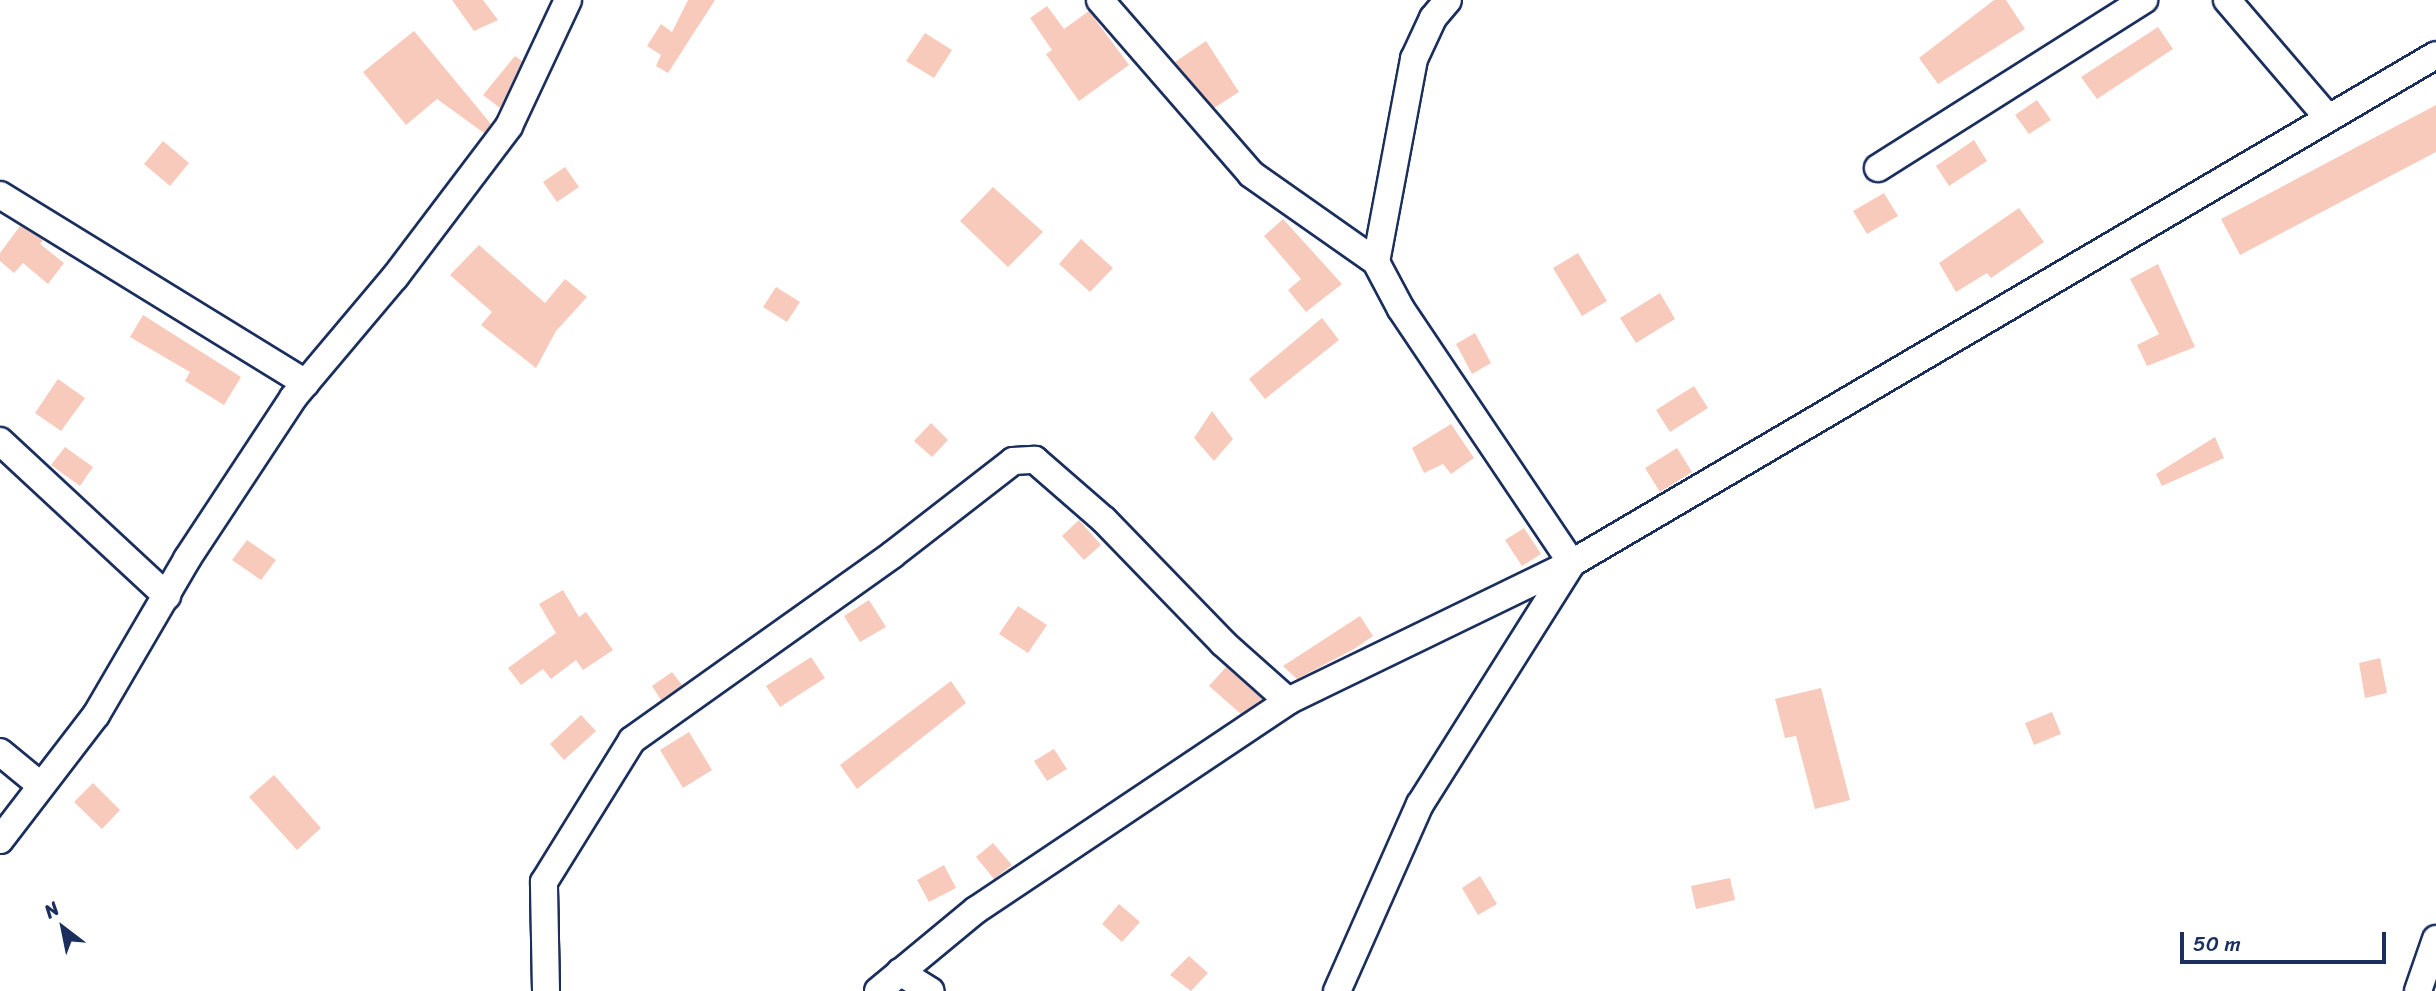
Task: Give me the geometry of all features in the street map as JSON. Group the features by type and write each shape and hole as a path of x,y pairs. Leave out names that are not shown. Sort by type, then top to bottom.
{"street":[{"path":"0,840 39,784 96,715 167,596 306,383 396,277 509,126 568,0"},
{"path":"1100,0 1251,174 1376,262 1401,309 1572,563"},
{"path":"1376,262 1414,59 1433,18 1448,0"},
{"path":"1878,168 2144,0"},
{"path":"2227,0 2328,118"},
{"path":"877,991 976,910 1288,701 1572,563 2436,55"},
{"path":"0,195 306,383"},
{"path":"0,441 41,474 167,596"},
{"path":"546,991 544,882 632,740 892,555 1013,461 1035,460 1094,511 1223,643 1288,701"},
{"path":"1336,991 1420,804 1572,563"},
{"path":"0,752 39,784"},
{"path":"2418,991 2436,939"},
{"path":"900,972 930,991"}],"building":[{"path":"452,0 483,0 498,20 474,31"},
{"path":"688,0 715,0 668,73 656,66 661,55 647,46 661,24 672,32"},
{"path":"1994,0 2006,0 2025,29 1938,84 1919,58"},
{"path":"1047,6 1064,29 1089,11 1129,65 1079,101 1046,54 1052,50 1030,18"},
{"path":"2158,27 2173,49 2097,99 2081,77"},
{"path":"414,31 491,124 484,133 437,99 406,125 363,72"},
{"path":"925,33 952,50 934,78 906,61"},
{"path":"1206,41 1239,92 1214,108 1175,62"},
{"path":"515,56 522,61 500,108 483,95"},
{"path":"2037,100 2051,120 2029,134 2015,115"},
{"path":"2436,105 2436,152 2240,255 2221,219"},
{"path":"1974,140 1987,161 1949,186 1936,166"},
{"path":"163,141 189,163 170,186 144,164"},
{"path":"565,167 579,187 557,202 543,182"},
{"path":"993,187 1043,232 1008,267 960,221"},
{"path":"1884,193 1898,216 1867,234 1853,211"},
{"path":"2019,208 2044,242 1991,278 1987,273 1956,292 1939,263"},
{"path":"1283,219 1342,284 1306,312 1288,290 1301,279 1264,236"},
{"path":"20,226 43,240 40,244 64,263 48,284 23,263 14,273 0,261 0,253"},
{"path":"1081,239 1113,268 1090,292 1059,264"},
{"path":"479,245 545,303 565,279 587,297 556,331 536,368 481,325 492,312 450,275"},
{"path":"1578,253 1607,301 1582,316 1553,268"},
{"path":"2158,264 2195,347 2147,366 2137,345 2159,334 2130,279"},
{"path":"776,287 800,302 787,322 763,307"},
{"path":"1660,293 1675,319 1636,343 1620,318"},
{"path":"143,315 241,377 224,405 185,381 190,372 130,337"},
{"path":"1322,318 1339,340 1265,399 1249,379"},
{"path":"1475,333 1491,363 1472,374 1456,344"},
{"path":"58,379 85,398 61,431 35,413"},
{"path":"1694,386 1708,408 1670,432 1656,410"},
{"path":"1212,411 1233,439 1214,461 1194,438"},
{"path":"931,423 948,440 932,457 914,441"},
{"path":"1451,424 1474,458 1451,474 1443,464 1424,473 1412,448"},
{"path":"2215,437 2224,458 2162,486 2156,474"},
{"path":"65,447 93,467 80,486 51,465"},
{"path":"1677,448 1692,472 1660,492 1645,468"},
{"path":"1079,520 1101,545 1084,560 1062,536"},
{"path":"1524,528 1541,554 1522,566 1505,540"},
{"path":"247,540 276,560 261,580 232,560"},
{"path":"563,590 579,617 586,612 613,650 583,670 576,660 551,679 543,669 521,685 508,668 556,633 539,604"},
{"path":"869,600 886,627 860,642 844,616"},
{"path":"1018,606 1047,625 1028,653 999,634"},
{"path":"1360,616 1373,636 1354,649 1297,679 1283,666"},
{"path":"811,657 825,678 780,707 766,686"},
{"path":"2380,658 2387,693 2365,698 2359,663"},
{"path":"1226,667 1262,699 1241,714 1209,686"},
{"path":"672,672 682,685 661,700 652,686"},
{"path":"951,681 966,703 857,789 840,765"},
{"path":"1821,688 1850,800 1815,809 1796,736 1785,738 1775,699"},
{"path":"2052,712 2061,734 2034,745 2025,723"},
{"path":"581,715 596,731 564,760 550,744"},
{"path":"689,732 712,770 683,788 660,750"},
{"path":"1054,749 1067,769 1047,781 1034,761"},
{"path":"274,775 321,828 297,850 249,797"},
{"path":"93,783 120,810 102,829 74,802"},
{"path":"993,843 1012,865 994,879 976,857"},
{"path":"944,865 956,888 929,902 917,880"},
{"path":"1480,876 1497,904 1478,915 1462,888"},
{"path":"1730,878 1735,900 1696,909 1691,886"},
{"path":"1119,904 1140,922 1122,942 1102,924"},
{"path":"1189,956 1208,973 1191,991 1170,975"}]}
